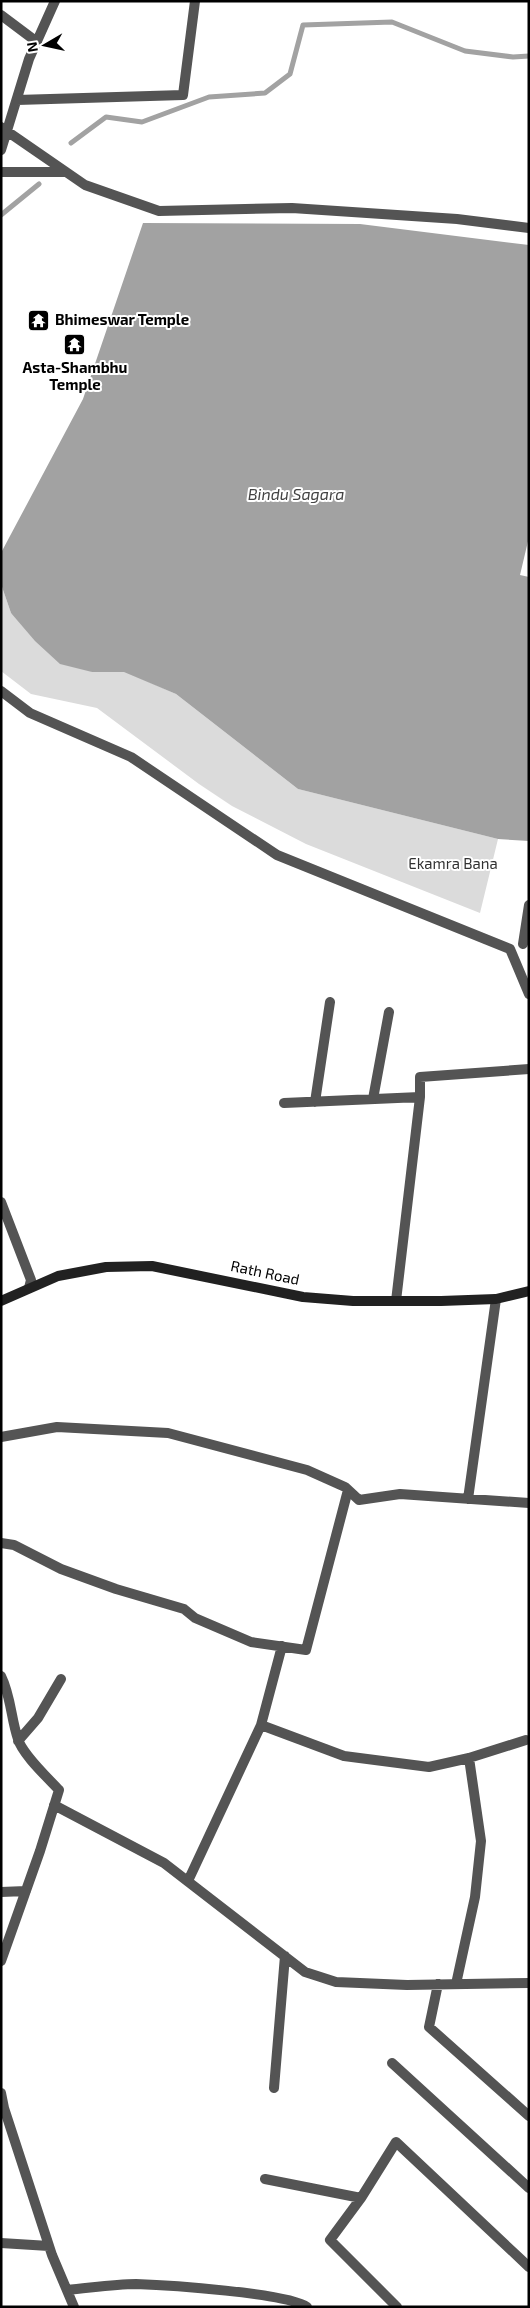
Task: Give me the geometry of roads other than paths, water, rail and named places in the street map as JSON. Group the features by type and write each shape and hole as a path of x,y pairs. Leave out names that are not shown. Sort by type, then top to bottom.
{"street":[{"path":"1,150 5,129 17,100 29,59 55,1"},
{"path":"17,100 183,95 195,1"},
{"path":"1,15 37,42"},
{"path":"5,129 84,185 159,211 292,208 457,219 529,228"},
{"path":"1,172 65,172"},
{"path":"1,691 30,713 131,757 277,854 510,949 526,943 529,906"},
{"path":"510,949 529,994"},
{"path":"314,1102 330,1002"},
{"path":"373,1099 389,1012"},
{"path":"396,1301 420,1097 420,1077 529,1069"},
{"path":"284,1103 420,1097"},
{"path":"1,1202 31,1280 29,1288"},
{"name":"Rath Road","path":"1,1301 58,1276 106,1267 152,1266 303,1297 353,1301 496,1299 529,1291"},
{"path":"468,1499 496,1299"},
{"path":"1,1437 57,1427 168,1433 307,1470 348,1490 359,1500 400,1494 529,1503"},
{"path":"1,1543 14,1545 61,1569 107,1586 184,1608 195,1618 251,1642 306,1650 348,1490"},
{"path":"188,1881 260,1726 282,1646"},
{"path":"1,1676 6,1684 18,1741 41,1772 59,1790 26,1892 1,1961"},
{"path":"18,1741 38,1718 61,1679"},
{"path":"260,1726 344,1756 429,1767 469,1758 526,1740"},
{"path":"456,1984 475,1897 482,1841 469,1758"},
{"path":"54,1806 164,1863 305,1972 336,1982 529,1983"},
{"path":"1,1892 26,1892"},
{"path":"274,2088 285,1956"},
{"path":"438,1984 429,2027 529,2116"},
{"path":"392,2063 529,2188"},
{"path":"1,2093 4,2108 49,2246 74,2307"},
{"path":"397,2307 330,2240 361,2198 396,2142 529,2267"},
{"path":"265,2179 361,2198"},
{"path":"1,2243 49,2246"},
{"path":"67,2290 135,2284 258,2295 300,2301 307,2307"}],"water":[{"name":"Bindu Sagara","path":"143,223 360,224 529,245 529,537 520,575 529,577 529,841 498,839 298,789 176,694 124,672 92,672 60,664 35,641 11,613 1,584 2,551 83,399"}],"waterway":[{"path":"71,143 106,117 142,122 209,97 265,93 290,74 303,25 392,22 465,51 513,57 529,56"},
{"path":"1,215 39,184"}],"place":[{"name":"Bhimeswar Temple","path":"39,320"},
{"name":"Asta-Shambhu Temple","path":"75,345"}],"park label":[{"name":"Ekamra Bana","path":"453,864"}]}
